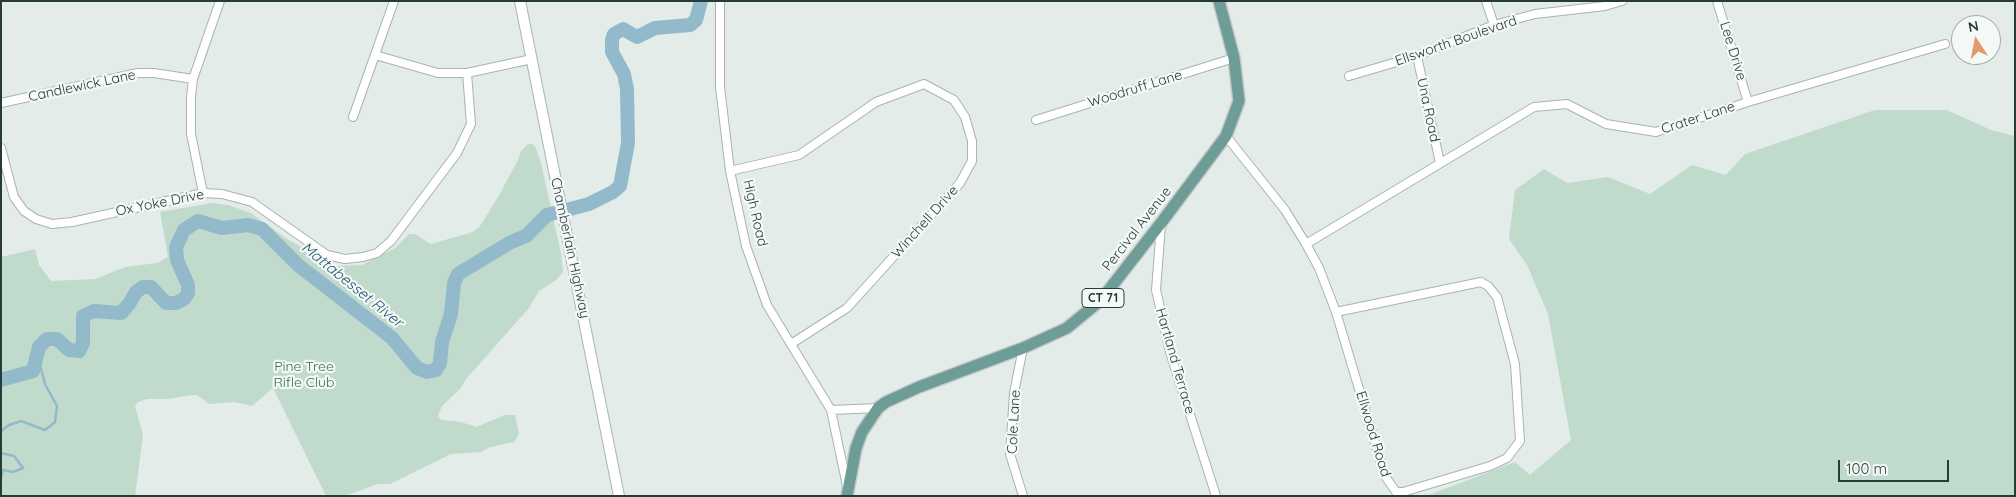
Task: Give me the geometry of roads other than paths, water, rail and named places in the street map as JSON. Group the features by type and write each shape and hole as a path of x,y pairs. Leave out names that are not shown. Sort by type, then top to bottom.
{"main road":[{"name":"Chamberlain Highway","path":"520,1 619,496"},
{"name":"Percival Avenue","path":"847,493 856,448 862,432 878,408 886,402 920,387 1023,348 1067,328 1085,315 1100,300 1161,222 1226,136 1239,100 1234,58 1219,1"}],"street":[{"path":"203,193 190,134 193,79 220,1"},
{"path":"353,117 394,1"},
{"name":"High Road","path":"720,1 720,87 730,171 746,246 767,306 832,410 847,493"},
{"path":"1486,1 1494,25"},
{"name":"Ellsworth Boulevard","path":"1349,76 1417,56 1494,25 1535,14 1605,6 1622,1"},
{"name":"Lee Drive","path":"1717,1 1748,102"},
{"name":"Crater Lane","path":"1306,244 1534,107 1566,104 1606,124 1656,132 1748,102 1945,44"},
{"path":"375,55 438,73 467,73 532,59"},
{"name":"Una Road","path":"1417,56 1440,163"},
{"name":"Woodruff Lane","path":"1036,120 1234,58"},
{"name":"Candlewick Lane","path":"1,103 138,73 154,73 193,79"},
{"name":"Ox Yoke Drive","path":"1,148 14,197 24,211 36,219 52,224 72,222 203,193 222,194 252,202 327,255 345,259 363,258 377,252 391,241 457,153 466,138 470,124 467,73"},
{"name":"Winchell Drive","path":"730,171 800,154 876,102 924,84 954,100 965,117 972,141 972,161 960,183 847,308 791,344"},
{"name":"Ellwood Road","path":"1226,136 1280,203 1319,268 1336,312 1385,476 1396,492 1403,492 1490,466 1507,458 1513,451 1520,440 1515,364 1497,297 1488,286 1480,282 1472,283 1336,312"},
{"name":"Hartland Terrace","path":"1161,222 1156,290 1170,352 1216,496"},
{"name":"Cole Lane","path":"1023,348 1014,393 1010,454 1023,496"},
{"path":"832,410 878,408"}],"waterway":[{"name":"Mattabesset River","path":"1,380 33,371 39,347 47,339 57,339 69,350 79,351 83,343 83,316 94,311 121,313 136,292 143,287 151,287 166,303 176,303 184,299 188,293 188,285 177,260 176,247 184,230 198,221 222,228 248,225 262,229 298,265 392,338 417,368 427,372 436,370 440,363 442,342 451,314 454,283 458,274 511,242 526,236 547,215 589,204 613,192 620,186 628,143 627,89 624,74 612,52 614,34 623,29 637,37 655,28 690,25 696,20 701,1"},
{"path":"1,431 9,425 21,421 45,430 55,422 57,406 45,384 37,353"},
{"path":"1,453 14,456 23,468 13,472 3,470 1,478"}],"park label":[{"name":"Pine Tree Rifle Club","path":"304,376"}]}
